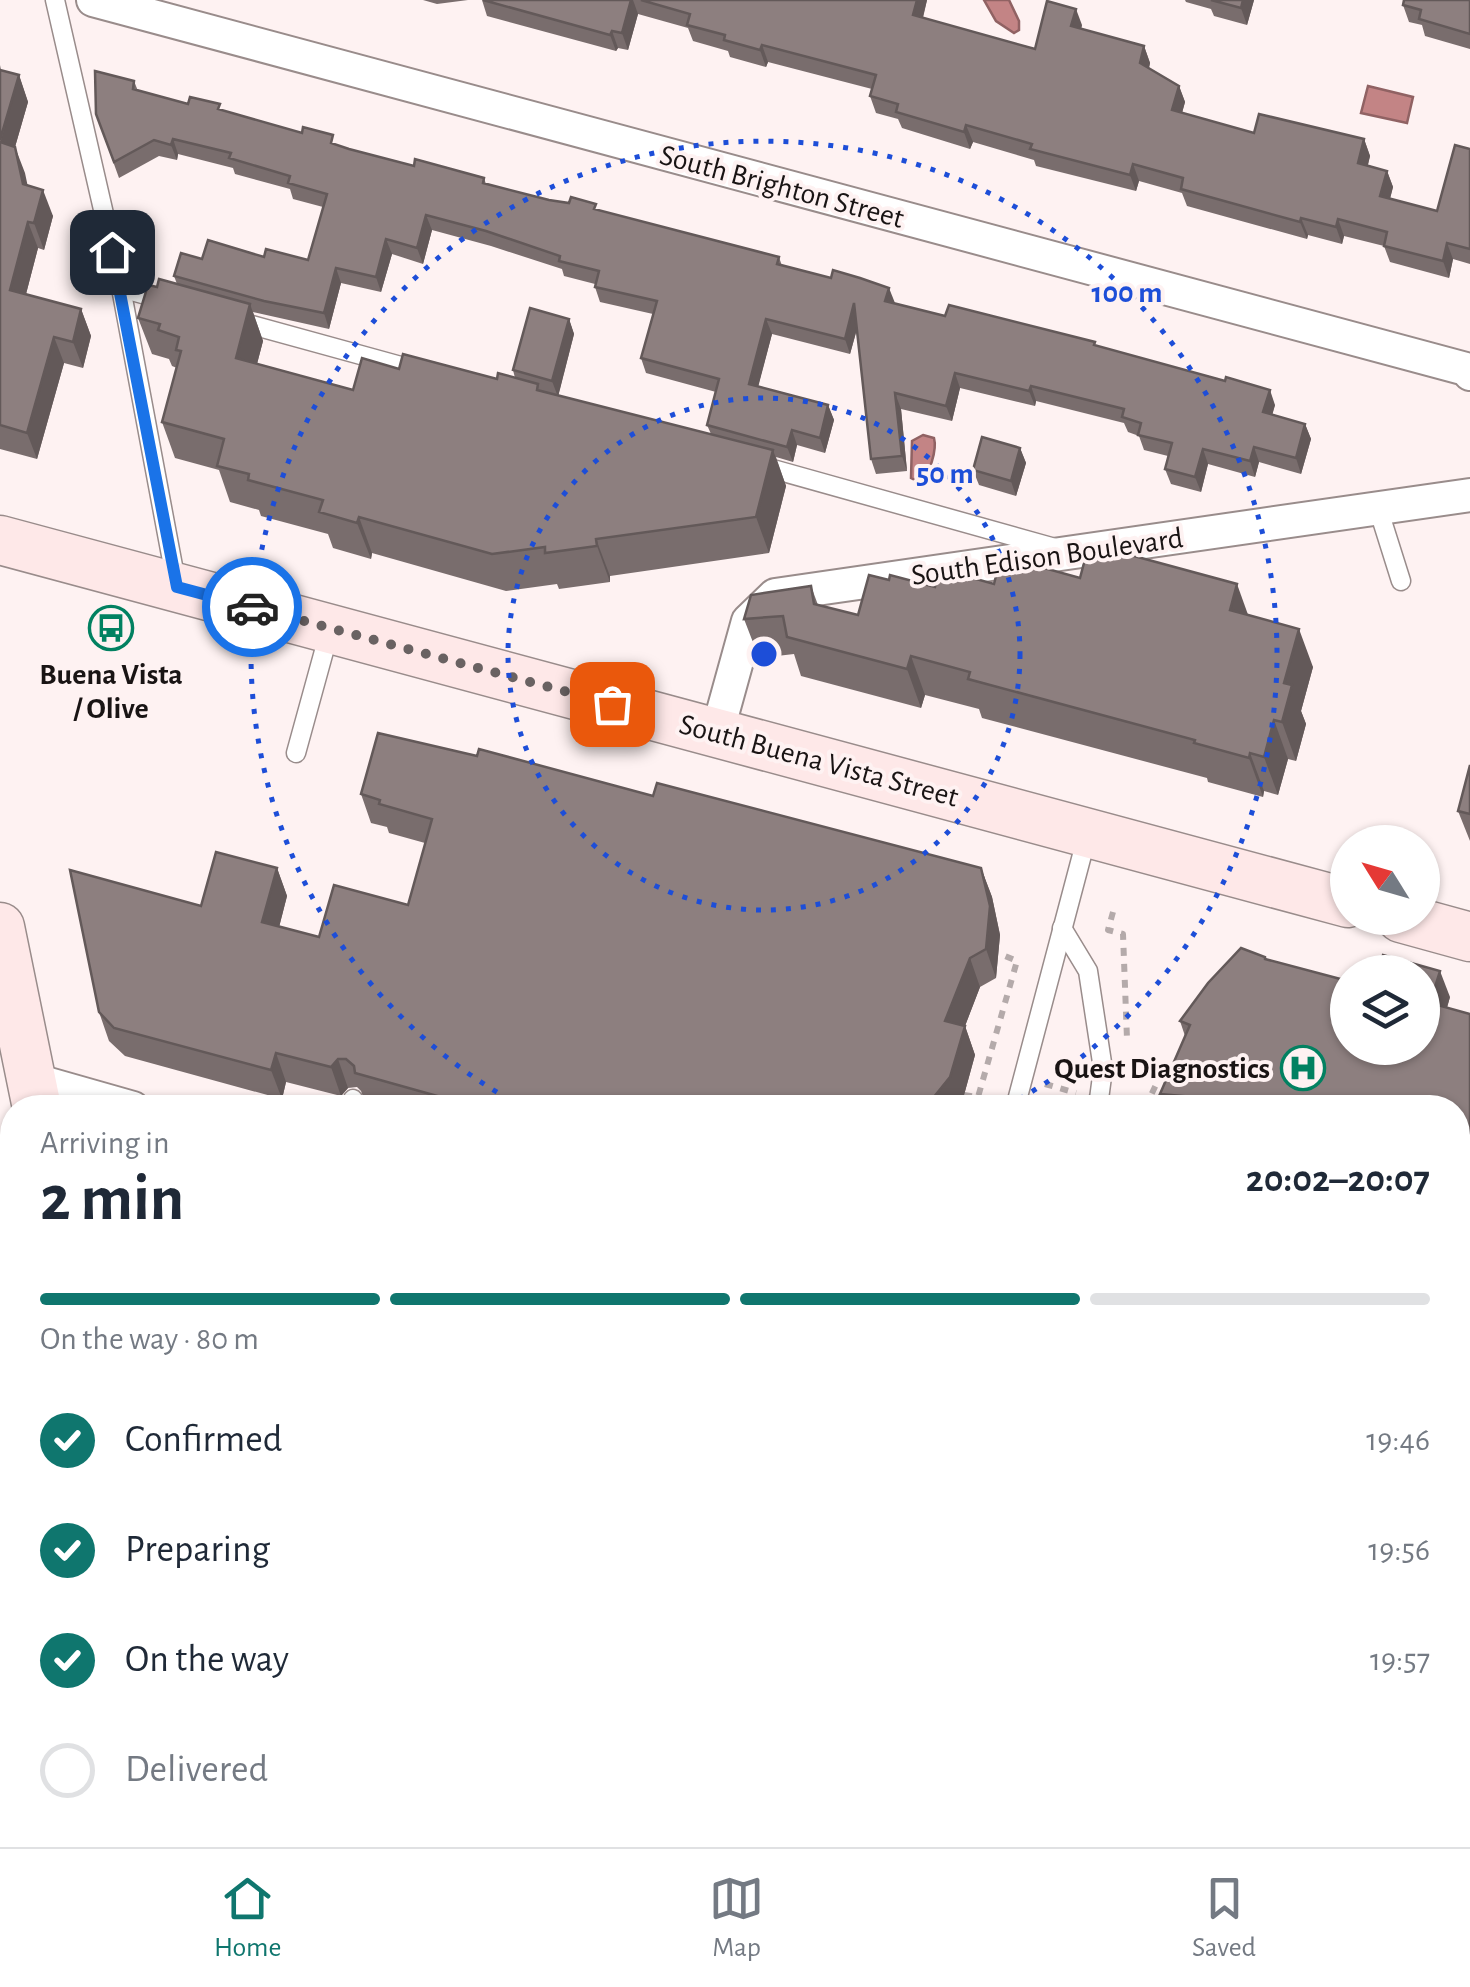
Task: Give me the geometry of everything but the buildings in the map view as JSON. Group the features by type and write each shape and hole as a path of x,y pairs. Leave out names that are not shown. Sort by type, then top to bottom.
{"main road":[{"name":"South Buena Vista Street","path":"0,540 1330,898"},
{"path":"0,927 34,1094"},
{"path":"1440,929 1470,937"}],"street":[{"name":"South Brighton Street","path":"93,0 650,152 1139,279 1466,369 1470,374"},
{"name":"South Edison Boulevard","path":"717,733 748,621 775,595 1470,495"}],"lane":[{"path":"55,0 121,288 177,587"},
{"path":"121,288 178,304"},
{"path":"216,315 444,378"},
{"path":"747,462 1070,552"},
{"path":"1378,508 1401,581"},
{"path":"296,753 331,628"},
{"path":"1018,1095 1089,831"},
{"path":"1062,928 1088,970 1103,1068 1097,1095"}],"path":[{"path":"1113,912 1108,930 1123,934 1128,1041"},
{"path":"979,1095 1017,961 1000,954"},
{"path":"986,1068 1072,1095"},
{"path":"1151,1095 1162,1072 1186,1078"}],"shaded area":[{"path":"984,0 1009,0 1019,30 1014,33 996,21"},
{"path":"1368,86 1413,97 1407,123 1361,113"},
{"path":"923,435 934,438 934,449 929,468 919,482 911,478 912,441"}],"way so far":[{"path":"252,607 612,704"}],"place":[{"name":"Buena Vista / Olive","path":"111,628"},
{"name":"Quest Diagnostics","path":"1303,1068"}],"route":[{"path":"112,252 177,587 252,607"}]}
